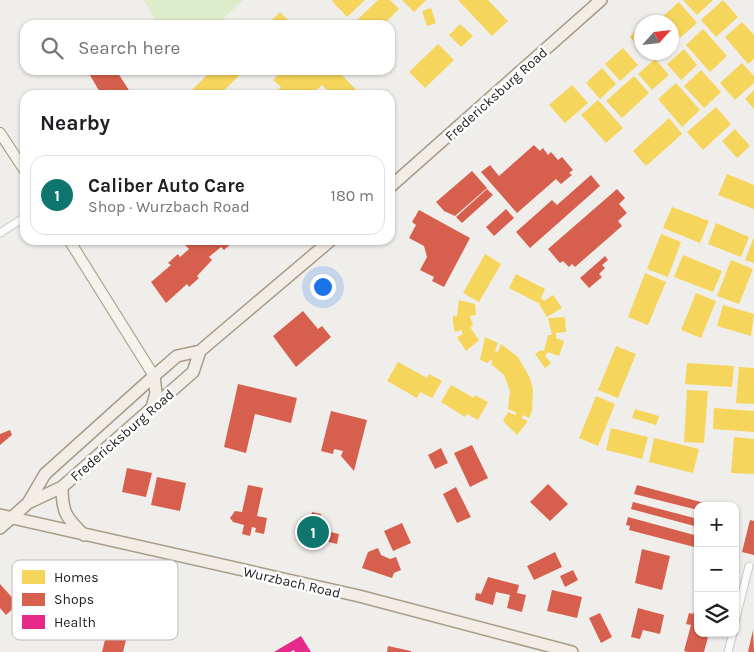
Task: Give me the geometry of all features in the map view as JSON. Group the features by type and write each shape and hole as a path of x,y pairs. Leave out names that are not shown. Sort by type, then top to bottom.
{"main road":[{"name":"Fredericksburg Road","path":"395,183 601,0"},
{"name":"Fredericksburg Road","path":"28,503 46,474 154,376 177,356 200,351 324,245"},
{"name":"Fredericksburg Road","path":"0,528 3,517 62,487 193,372 200,351"},
{"path":"152,408 156,393 154,376"},
{"path":"62,487 62,502 67,519 84,535"},
{"name":"Wurzbach Road","path":"3,517 359,596 572,652"}],"street":[{"path":"0,133 20,163"},
{"path":"0,233 20,220"},
{"path":"72,245 154,376"},
{"path":"739,606 749,566"},
{"path":"728,652 731,637"}],"green space":[{"path":"142,0 243,0 222,20 155,20 146,3"}],"building: Homes":[{"path":"333,0 365,0 347,17"},
{"path":"378,0 390,0 399,9 388,20 357,20"},
{"path":"402,0 426,0 414,12"},
{"path":"458,0 488,0 508,21 492,36"},
{"path":"683,0 713,0 697,15"},
{"path":"723,0 738,17 716,37 701,20"},
{"path":"679,2 697,23 680,38 679,15 664,15"},
{"path":"431,8 436,23 427,26 422,11"},
{"path":"280,12 288,20 272,20"},
{"path":"742,22 754,35 754,59 748,64 725,37"},
{"path":"460,24 473,36 461,47 449,35"},
{"path":"703,29 727,56 710,72 686,45"},
{"path":"634,32 634,42 630,37"},
{"path":"438,44 454,60 425,88 409,72"},
{"path":"623,48 638,65 620,81 605,64"},
{"path":"684,49 697,65 681,80 667,64 672,60 679,60 679,53"},
{"path":"656,60 669,75 652,90 638,74"},
{"path":"742,63 754,76 754,83 735,100 720,83"},
{"path":"602,68 616,84 600,99 586,83"},
{"path":"701,70 721,92 704,108 684,86"},
{"path":"207,75 240,75 224,90 192,90"},
{"path":"278,75 342,75 356,90 327,90 322,85 316,90 278,90 281,87 273,80"},
{"path":"634,76 649,93 622,118 606,101"},
{"path":"676,83 700,110 682,127 658,99"},
{"path":"572,85 588,103 565,123 549,105"},
{"path":"754,90 754,109 745,99"},
{"path":"598,100 623,128 606,143 581,115"},
{"path":"716,107 731,124 703,150 687,132"},
{"path":"669,118 682,134 646,166 633,151"},
{"path":"735,129 750,146 737,158 722,141"},
{"path":"727,174 754,185 754,209 718,195"},
{"path":"672,207 709,221 700,243 663,228"},
{"path":"716,223 749,237 741,257 708,244"},
{"path":"661,234 681,242 668,277 647,269"},
{"path":"754,237 754,263 745,260"},
{"path":"485,254 501,264 479,302 463,293"},
{"path":"683,255 722,271 713,292 674,277"},
{"path":"731,260 753,269 739,304 717,296"},
{"path":"645,273 666,282 648,325 628,317"},
{"path":"516,274 545,289 541,298 544,301 553,295 562,308 547,317 539,304 540,302 538,303 509,288"},
{"path":"696,293 716,301 701,338 681,330"},
{"path":"459,300 475,304 476,315 470,316 473,326 470,327 479,340 466,351 457,337 463,334 461,330 455,332 453,324 453,316 457,316"},
{"path":"723,305 754,314 751,336 717,326"},
{"path":"565,317 566,332 556,333 556,338 564,341 559,356 548,352 545,356 551,363 545,368 535,354 541,350 544,351 548,335 552,335 548,318"},
{"path":"485,337 498,343 495,351 498,352 501,344 518,357 530,378 533,390 532,411 529,418 523,415 522,418 528,421 517,435 503,421 508,412 515,415 517,413 508,409 510,391 504,375 491,364 493,361 490,360 488,363 480,360"},
{"path":"616,346 636,354 618,398 598,390"},
{"path":"398,362 427,378 429,374 442,381 432,398 420,392 417,398 387,381"},
{"path":"687,363 734,366 732,387 685,384"},
{"path":"739,367 754,368 754,404 736,403"},
{"path":"451,385 474,398 475,395 488,402 478,420 467,414 465,417 441,402"},
{"path":"687,390 708,391 704,443 684,442"},
{"path":"596,396 615,404 598,446 579,438"},
{"path":"714,408 754,411 754,432 713,429"},
{"path":"635,409 659,416 656,425 632,418"},
{"path":"611,428 648,437 642,459 606,450"},
{"path":"734,437 754,439 754,474 731,473"},
{"path":"654,438 699,449 693,473 649,462"}],"building: Shops":[{"path":"90,75 119,75 129,90 99,90"},
{"path":"534,145 540,151 543,148 548,155 551,152 558,160 562,157 573,170 569,173 572,175 561,184 556,179 517,213 481,172 490,165 499,176"},
{"path":"472,171 487,188 455,216 444,211 436,202"},
{"path":"591,175 600,186 530,248 516,232 552,200 557,205"},
{"path":"487,189 493,195 462,223 456,217"},
{"path":"617,189 625,198 619,204 627,213 618,221 622,226 575,267 572,264 569,267 563,261 560,263 548,249"},
{"path":"506,209 514,218 494,236 486,227"},
{"path":"419,210 470,238 444,287 432,281 434,277 420,270 427,257 424,246 409,238 416,225 412,222"},
{"path":"185,245 230,245 224,250 221,247 209,257 212,260 197,276 199,278 189,287 187,284 166,303 151,282 171,265 168,263 178,254 180,257 189,249"},
{"path":"605,256 608,260 602,265 605,268 599,274 602,277 589,288 580,278"},
{"path":"303,311 318,329 322,326 331,337 296,367 273,336"},
{"path":"238,384 297,398 291,423 255,414 246,453 224,447"},
{"path":"331,411 367,420 354,471 341,456 343,451 334,449 333,454 321,451"},
{"path":"10,430 12,435 0,445 0,434"},
{"path":"472,445 488,478 470,487 454,453"},
{"path":"441,448 448,463 435,469 428,455"},
{"path":"127,468 152,473 146,497 122,492"},
{"path":"157,477 186,483 180,511 151,505"},
{"path":"548,484 568,504 550,521 530,502"},
{"path":"248,485 263,488 257,516 267,518 264,534 255,532 256,528 252,527 250,536 242,534 244,525 233,522 230,518 235,511 242,512"},
{"path":"637,485 701,502 694,502 694,509 634,494"},
{"path":"456,487 471,517 457,523 443,494"},
{"path":"633,502 694,518 694,526 631,509"},
{"path":"312,512 321,514 318,529 339,534 337,544 307,537"},
{"path":"628,517 694,535 694,547 629,530 630,526 626,525"},
{"path":"750,520 754,521 754,555 742,552"},
{"path":"402,523 411,543 393,551 384,531"},
{"path":"378,548 381,555 390,559 396,557 401,570 394,573 392,578 362,568 368,552"},
{"path":"642,549 670,556 662,590 635,583"},
{"path":"555,552 562,567 534,580 527,566"},
{"path":"573,570 578,580 565,587 560,576"},
{"path":"488,577 519,585 517,593 526,595 522,612 507,608 510,595 496,592 493,605 475,600 476,593 481,594"},
{"path":"0,584 12,597 12,610 6,615 0,608"},
{"path":"552,590 582,597 577,618 547,611"},
{"path":"638,608 664,615 660,634 643,630 640,639 631,637"},
{"path":"694,611 694,637 708,637 704,652 684,651 691,625 686,624 689,613 693,614"},
{"path":"600,613 612,637 601,643 589,618"},
{"path":"753,630 754,652 748,652"},
{"path":"105,640 126,640 123,652 102,652"},
{"path":"388,646 411,651 411,652 387,652"}],"building: Health":[{"path":"301,636 311,652 295,652 294,650 290,652 274,652"}],"place":[{"name":"Caliber Auto Care","path":"313,532"}]}
